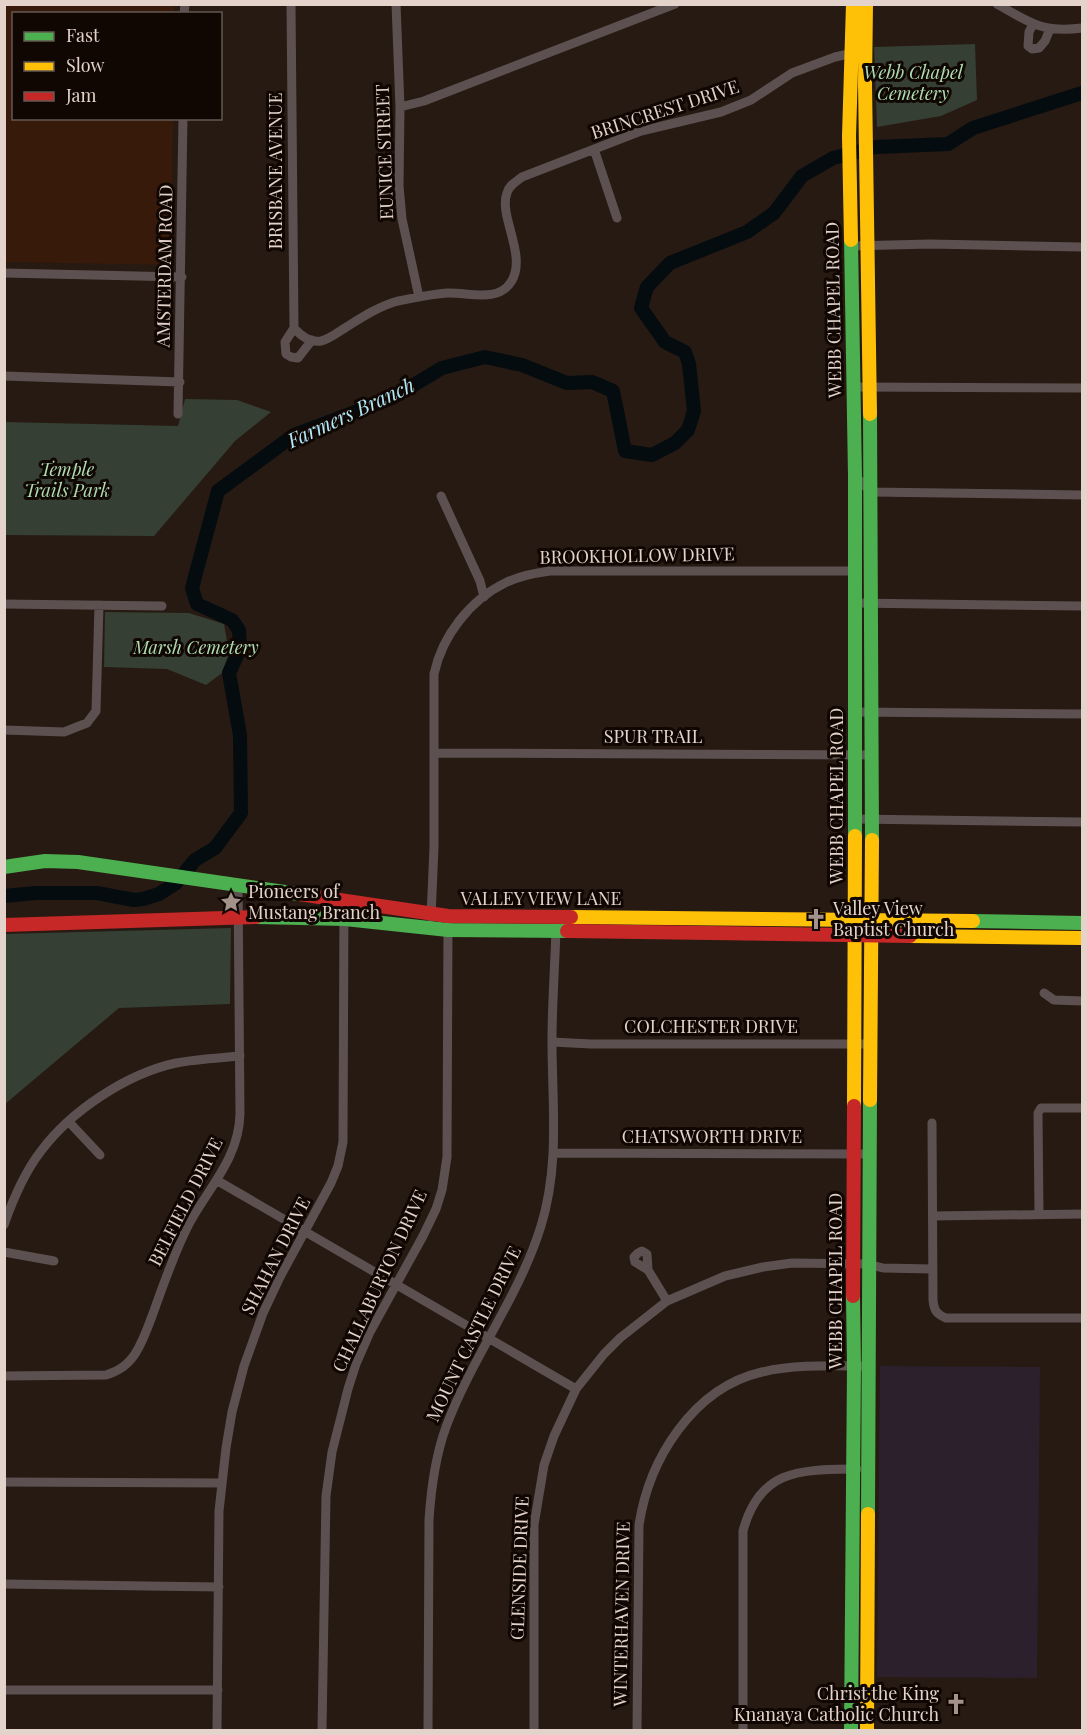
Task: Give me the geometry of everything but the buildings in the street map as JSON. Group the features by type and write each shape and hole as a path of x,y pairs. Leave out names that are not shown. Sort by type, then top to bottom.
{"main road":[{"name":"WEBB CHAPEL ROAD","path":"852,4 849,135 855,477 855,1044 852,1264 868,1469 867,1731"},
{"name":"WEBB CHAPEL ROAD","path":"851,1731 852,1469 868,1264 872,820 871,492 865,132 866,4"},
{"name":"VALLEY VIEW LANE","path":"4,867 25,862 64,861 238,884 448,923 555,932 1083,938"},
{"name":"VALLEY VIEW LANE","path":"448,923 555,916 855,918 1083,923"},
{"name":"VALLEY VIEW LANE","path":"4,925 238,917 431,920"},
{"path":"1000,922 1000,936"},
{"path":"852,1515 868,1515"},
{"path":"850,1673 868,1673"}],"street":[{"name":"BRISBANE AVENUE","path":"291,4 297,331 285,342 285,354 298,358 312,340"},
{"name":"EUNICE STREET","path":"396,4 400,107 400,197 402,219 419,297"},
{"path":"400,107 424,101 675,4"},
{"path":"997,4 1033,24 1050,30 1083,28"},
{"path":"1033,24 1027,40 1028,46 1032,49 1039,48 1050,30"},
{"name":"BRINCREST DRIVE","path":"312,340 326,339 367,314 395,302 448,293 496,294 509,285 516,274 517,262 506,194 522,177 641,131 721,112 751,100 792,73 834,57 865,50"},
{"name":"AMSTERDAM ROAD","path":"178,414 183,120"},
{"path":"594,150 617,218"},
{"path":"851,246 1083,247"},
{"path":"4,273 182,277"},
{"path":"297,331 312,340"},
{"path":"4,376 180,382"},
{"path":"853,387 1083,388"},
{"path":"855,477 871,492 1083,495"},
{"path":"441,496 480,581 484,597"},
{"name":"BROOKHOLLOW DRIVE","path":"431,920 434,847 433,687 437,661 440,651 458,622 484,597 514,579 550,571 855,571"},
{"path":"854,603 1083,606"},
{"path":"4,604 162,606"},
{"path":"4,730 64,732 87,723 96,711 99,605"},
{"path":"854,712 1083,714"},
{"name":"SPUR TRAIL","path":"434,753 871,755"},
{"path":"855,819 1083,822"},
{"name":"BELFIELD DRIVE","path":"4,1376 106,1375 118,1371 129,1362 143,1340 169,1271 190,1224 218,1181 233,1151 240,1130 238,884"},
{"name":"SHAHAN DRIVE","path":"217,1731 219,1523 221,1483 232,1412 244,1366 263,1313 338,1166 343,1142 344,903"},
{"name":"MOUNT CASTLE DRIVE","path":"428,1731 431,1491 437,1455 457,1400 526,1267 548,1200 555,1153 552,1041 555,916"},
{"name":"CHALLABURTON DRIVE","path":"322,1731 325,1507 332,1452 356,1364 370,1332 436,1209 444,1177 447,1157 448,923"},
{"path":"1044,993 1054,1000 1083,1001"},
{"name":"COLCHESTER DRIVE","path":"552,1041 591,1044 870,1044"},
{"path":"4,1225 15,1196 40,1152 69,1122 95,1101 138,1075 176,1063 240,1056"},
{"path":"1039,1214 1038,1113 1041,1108 1083,1108"},
{"path":"69,1122 100,1155"},
{"path":"932,1123 934,1310 938,1315 946,1318 1083,1318"},
{"name":"CHATSWORTH DRIVE","path":"555,1153 869,1154"},
{"path":"218,1181 576,1389"},
{"path":"933,1216 1083,1214"},
{"path":"4,1252 54,1261"},
{"name":"GLENSIDE DRIVE","path":"534,1731 534,1525 538,1494 544,1465 554,1436 576,1389 604,1354 620,1338 667,1301 699,1286 744,1270 792,1263 868,1264 883,1268 933,1269"},
{"path":"648,1270 667,1301"},
{"name":"WINTERHAVEN DRIVE","path":"637,1731 639,1525 642,1504 651,1477 671,1440 686,1419 706,1402 725,1388 747,1377 790,1367 861,1366"},
{"path":"743,1731 743,1531 748,1514 756,1499 781,1478 796,1472 868,1469"},
{"path":"4,1482 221,1483"},
{"path":"4,1584 219,1587"},
{"path":"4,1690 218,1690"}],"shaded area":[{"path":"5,4 174,5 174,12 12,12 12,120 173,120 171,265 5,262"},
{"path":"880,1366 1040,1367 1037,1678 877,1677"}],"green space":[{"name":"Webb Chapel Cemetery","path":"975,44 977,100 941,116 877,127 874,47"},
{"name":"Temple Trails Park","path":"185,399 237,400 271,412 235,441 154,536 5,535 5,422 178,426"},
{"name":"Marsh Cemetery","path":"105,612 189,613 224,624 229,653 222,673 206,685 167,669 104,667"},
{"path":"231,928 230,1004 119,1008 5,1104 5,934"}],"waterway":[{"name":"Farmers Branch","path":"4,896 36,893 97,893 134,900 159,894 176,883 195,860 215,848 241,813 240,735 229,673 240,649 239,630 232,620 197,604 192,588 218,491 294,435 392,398 442,368 485,357 522,365 567,383 592,382 613,391 625,451 652,455 675,443 688,430 694,411 689,364 685,352 665,342 641,308 647,287 670,263 747,232 774,213 802,176 833,158 876,147 948,144 973,128 1082,93"}],"traffic: fast":[{"path":"851,240 855,476 855,836"},
{"path":"870,414 872,840"},
{"path":"4,867 45,861 78,862 299,894"},
{"path":"256,917 345,919 448,930 567,931"},
{"path":"973,921 1082,923"},
{"path":"868,1514 870,1100"},
{"path":"851,1730 853,1296"}],"traffic: slow":[{"path":"851,240 849,136 853,4"},
{"path":"866,4 870,414"},
{"path":"854,1106 855,836"},
{"path":"870,1100 872,840"},
{"path":"571,917 973,921"},
{"path":"910,936 1082,938"},
{"path":"867,1730 868,1514"}],"traffic: jam":[{"path":"299,894 448,916 571,917"},
{"path":"4,925 256,917"},
{"path":"567,931 910,936"},
{"path":"853,1296 854,1106"}],"place":[{"name":"Pioneers of Mustang Branch","path":"231,902"},
{"name":"Valley View Baptist Church","path":"816,919"},
{"name":"Christ the King Knanaya Catholic Church","path":"956,1704"}]}
